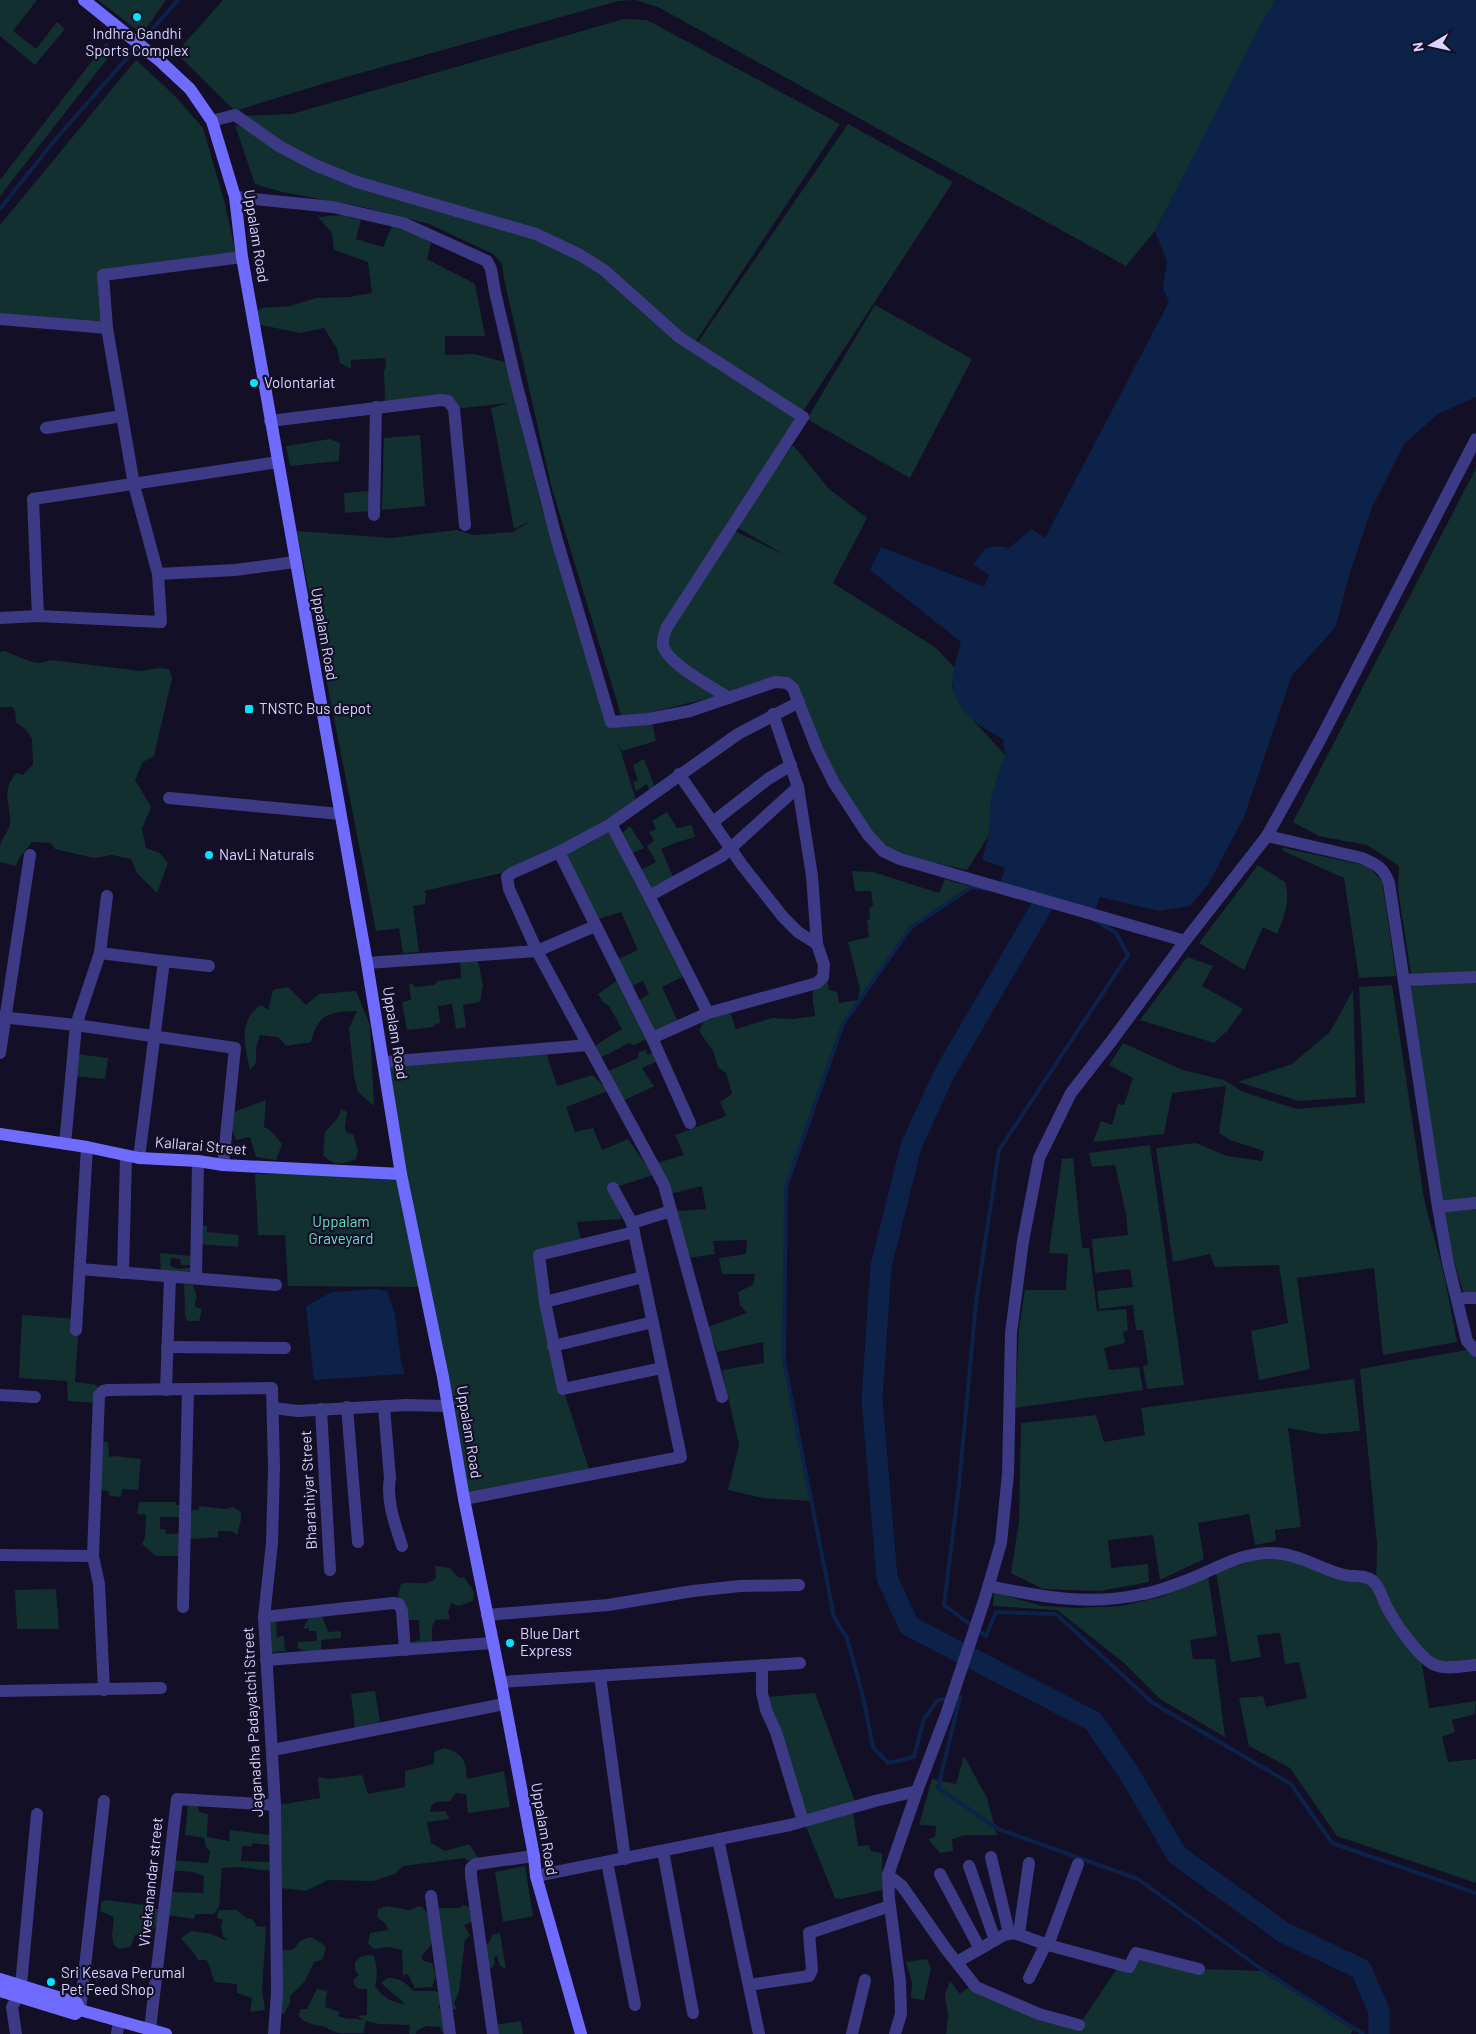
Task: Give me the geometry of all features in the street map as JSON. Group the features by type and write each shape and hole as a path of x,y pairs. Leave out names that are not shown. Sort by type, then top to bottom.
{"main road":[{"name":"Uppalam Road","path":"84,0 160,61 190,89 212,121 235,197 242,257 367,963 401,1174 443,1377 464,1499 501,1682 534,1856 536,1876 581,2034"},
{"name":"Kallarai Street","path":"0,1134 87,1147 139,1158 198,1161 223,1165 401,1174"},
{"path":"0,1978 20,1990 75,2014 80,2010 166,2034"},
{"path":"0,1991 20,1990"}],"street":[{"path":"212,121 235,115 279,146 315,165 357,182 536,234 580,255 604,270 679,337 803,417 667,627 663,638 663,646 670,658 729,698"},
{"path":"235,197 334,207 403,223 487,261 491,269 516,382 556,537 611,722 648,719 682,713 782,681 793,688 817,749 834,783 874,844 883,851 900,859 1119,920 1185,941"},
{"path":"0,618 38,616 161,622 158,574 134,485 108,328 103,275 242,257"},
{"path":"0,319 108,328"},
{"path":"270,421 376,407 441,400 448,401 454,409 464,525"},
{"path":"374,515 376,407"},
{"path":"46,428 122,416"},
{"path":"895,2034 901,2014 900,1982 888,1875 916,1791 946,1715 989,1586 1001,1543 1008,1474 1011,1333 1023,1241 1039,1158 1071,1093 1185,941 1267,836 1319,742 1476,440"},
{"path":"38,616 33,498 134,485 278,462"},
{"path":"158,574 235,570 295,562"},
{"path":"722,1397 661,1178 537,950 509,889 508,877 512,873 559,852 611,824 656,794 680,774 738,734 799,702"},
{"path":"652,1038 708,1013 817,983 823,977 824,966 818,944 812,876 798,787 773,714"},
{"path":"713,822 768,779 791,765"},
{"path":"680,774 731,848 783,917 798,932 818,944"},
{"path":"649,896 722,856 798,787"},
{"path":"169,798 340,814"},
{"path":"611,824 708,1013"},
{"path":"1267,836 1362,858 1377,864 1385,872 1390,882 1448,1263 1467,1341 1476,1350"},
{"path":"559,852 652,1038 690,1123"},
{"path":"0,1053 3,1018 30,855"},
{"path":"64,1144 76,1025 100,953 107,896"},
{"path":"367,963 537,950 595,926"},
{"path":"100,953 209,966"},
{"path":"139,1158 164,961"},
{"path":"1405,980 1476,977"},
{"path":"3,1018 76,1025 235,1048 223,1165"},
{"path":"384,1062 588,1045"},
{"path":"76,1330 87,1147"},
{"path":"123,1272 126,1156"},
{"path":"196,1278 198,1161"},
{"path":"464,1499 681,1457 633,1228 613,1188"},
{"path":"1438,1207 1476,1203"},
{"path":"662,1368 563,1389 539,1255 633,1228 671,1211"},
{"path":"80,1269 276,1285"},
{"path":"166,1390 170,1277"},
{"path":"546,1302 643,1277"},
{"path":"554,1346 653,1322"},
{"path":"167,1347 285,1348"},
{"name":"Jaganadha Padayatchi Street","path":"188,1390 272,1388 272,1543 264,1616 276,1805 275,1891 277,1962 274,2034"},
{"path":"104,1690 99,1584 93,1556 99,1395 103,1391 188,1390 183,1607"},
{"path":"0,1395 35,1397"},
{"path":"273,1408 298,1411 347,1407 447,1406"},
{"path":"347,1407 358,1542"},
{"path":"384,1407 390,1478 388,1488 393,1518 402,1546"},
{"name":"Bharathiyar Street","path":"321,1409 330,1570"},
{"path":"989,1586 1047,1598 1077,1601 1120,1599 1157,1590 1251,1554 1282,1553 1344,1575 1371,1579 1376,1584 1394,1620 1424,1658 1433,1665 1445,1668 1476,1665"},
{"path":"0,1555 93,1556"},
{"path":"487,1615 608,1605 693,1591 731,1587 799,1585"},
{"path":"264,1616 393,1603 399,1604 402,1611 405,1650"},
{"path":"266,1660 492,1643"},
{"path":"501,1682 800,1663"},
{"path":"762,1665 762,1692 766,1710 776,1732 803,1821"},
{"path":"600,1676 625,1859"},
{"path":"0,1691 161,1688"},
{"path":"273,1750 504,1704"},
{"path":"536,1876 803,1821 916,1791"},
{"name":"Vivekanandar street","path":"150,2029 177,1799 276,1805"},
{"path":"80,2010 104,1801"},
{"path":"16,2034 12,2007 20,1990 37,1814"},
{"path":"718,1839 759,2034"},
{"path":"663,1851 693,2013"},
{"path":"493,2034 471,1868 476,1864 534,1856"},
{"path":"991,1857 1014,1933"},
{"path":"607,1862 635,2005"},
{"path":"1014,1933 1029,1863"},
{"path":"1029,1978 1047,1944 1078,1864"},
{"path":"969,1866 995,1940"},
{"path":"940,1874 980,1949"},
{"path":"888,1875 902,1886 946,1949 976,1987 1039,2014 1079,2025"},
{"path":"431,1896 450,2034"},
{"path":"749,1985 809,1976 812,1970 809,1933 890,1906"},
{"path":"957,1962 995,1940 1014,1933 1129,1967 1136,1953 1199,1969"},
{"path":"852,2034 865,1980"},
{"path":"117,2034 118,2021"}],"green space":[{"path":"0,0 37,0 13,31 36,49 57,22 65,29 35,65 0,36"},
{"name":"Indhra Gandhi Sports Complex","path":"98,0 166,0 142,34"},
{"path":"223,0 635,0 618,1 332,81 235,111 176,53"},
{"path":"635,0 1275,0 1155,231 1126,266 658,7"},
{"path":"624,19 647,20 840,124 694,344 582,253 310,161 242,116 292,114"},
{"path":"106,43 114,50 0,196 0,180"},
{"path":"136,60 176,97 203,128 225,204 236,254 106,274 110,326 0,314 0,225"},
{"path":"848,124 953,182 802,413 696,345"},
{"path":"235,125 263,135 294,156 580,255 677,340 798,419 659,639 721,695 644,714 621,715 552,489 502,264 493,254 429,224 363,207 282,192 255,184"},
{"path":"341,215 361,220 356,239 383,247 392,226 406,229 431,243 427,259 475,284 485,336 445,336 445,355 475,354 512,364 516,403 543,513 549,511 611,722 652,722 656,741 622,751 618,742 638,807 610,825 684,976 662,987 679,1024 634,1045 629,1043 598,1059 594,1046 622,1029 609,1006 603,1002 598,994 621,978 618,959 638,950 621,912 599,919 559,852 523,868 424,891 426,894 425,904 413,906 419,952 403,953 399,928 376,931 297,531 391,538 456,530 474,535 513,532 532,520 514,529 491,408 509,403 454,409 448,401 385,404 385,358 351,360 351,369 340,363 337,349 324,328 300,333 256,324 256,312 262,308 290,306 316,298 349,297 372,293 368,262 334,250 332,233 318,217","holes":["643,981 649,994 638,1001 627,988"]},
{"path":"875,305 972,359 910,478 807,419"},
{"path":"420,435 425,506 382,510 384,438"},
{"path":"330,439 340,443 339,461 290,466 286,446"},
{"path":"793,445 829,489 867,518 833,583 936,648 955,668 952,687 962,708 1005,755 997,779 989,835 967,870 883,851 834,783 787,683 729,698 670,658 663,638 730,529 785,555 733,525"},
{"path":"1476,468 1476,972 1411,974 1398,890 1399,866 1367,845 1319,836 1293,822"},
{"path":"370,491 372,511 345,513 344,493"},
{"path":"6,651 31,662 38,663 51,660 140,671 159,668 169,669 172,678 154,756 143,762 135,780 151,807 142,829 146,848 160,853 168,863 157,893 137,873 131,859 112,855 94,858 55,849 51,843 32,842 18,860 16,866 0,862 0,847 10,825 7,797 11,780 16,773 23,775 33,764 32,739 26,730 16,722 15,711 12,707 0,707 0,652"},
{"path":"644,759 656,790 651,794 647,784 636,791 633,782 638,780 633,765"},
{"path":"667,812 677,828 692,825 695,837 661,849 674,879 649,896 641,870 656,862 647,846 654,841 649,832 656,829 652,821"},
{"path":"630,826 644,848 630,854 620,835"},
{"path":"1282,848 1368,866 1382,881 1396,976 1359,978 1344,878 1283,851"},
{"path":"1258,865 1285,882 1287,902 1277,934 1263,927 1244,970 1199,943"},
{"path":"852,871 873,872 939,893 945,879 972,887 911,927 843,1024 786,1187 784,1361 811,1501 763,1498 728,1490 739,1445 722,1370 764,1363 763,1342 717,1352 708,1327 747,1313 740,1305 738,1292 753,1285 755,1274 722,1274 719,1258 746,1254 747,1240 713,1241 715,1254 688,1258 676,1211 706,1209 702,1186 670,1194 657,1163 684,1155 675,1135 726,1116 720,1102 732,1094 726,1073 718,1067 713,1051 699,1031 708,1013 730,1012 736,1029 772,1018 792,1019 815,1016 814,989 827,976 829,990 837,992 839,1003 858,1000 860,989 848,942 869,937 867,920 870,919 869,909 873,905 871,891 855,891"},
{"path":"460,956 477,957 483,985 480,1002 463,1005 466,1027 456,1029 452,1004 438,1006 440,1023 435,1024 434,1027 407,1030 402,1002 411,1000 409,985 412,983 415,987 434,985 438,981 461,978"},
{"path":"1187,957 1213,966 1202,986 1243,1009 1227,1031 1214,1043 1140,1020"},
{"path":"1476,978 1476,1297 1465,1298 1438,1207 1405,980"},
{"path":"1392,985 1424,1199 1445,1279 1457,1342 1383,1355 1374,1268 1297,1278 1310,1369 1259,1380 1251,1331 1288,1323 1279,1265 1215,1267 1210,1254 1173,1262 1156,1148 1196,1143 1227,1156 1262,1161 1264,1151 1230,1140 1219,1133 1226,1086 1172,1093 1164,1134 1093,1142 1101,1121 1112,1125 1118,1104 1124,1105 1133,1078 1109,1065 1123,1043 1183,1070 1224,1080 1243,1092 1297,1109 1365,1103 1359,987"},
{"path":"288,987 306,1005 319,994 356,991 370,1025 374,1106 358,1092 354,1077 349,1028 357,1011 333,1013 322,1019 317,1025 311,1042 286,1046 278,1037 260,1035 256,1048 256,1063 250,1070 245,1043 248,1019 253,1011 261,1005 268,1010 273,990"},
{"path":"1353,990 1356,1097 1299,1101 1238,1082 1292,1064 1330,1032"},
{"path":"645,1050 648,1055 654,1051 660,1060 642,1068 655,1086 622,1101 606,1072 638,1058 638,1053"},
{"name":"Uppalam Graveyard","path":"546,1052 557,1086 593,1075 608,1091 566,1107 575,1132 593,1128 602,1150 628,1139 653,1175 613,1188 621,1219 577,1222 581,1240 539,1255 563,1389 591,1475 464,1499 425,1287 288,1286 285,1235 258,1235 255,1174 404,1175 384,1062"},
{"path":"76,1054 108,1058 105,1079 73,1076"},
{"path":"266,1100 264,1127 270,1130 282,1144 276,1160 256,1157 250,1137 236,1140 231,1126 234,1112"},
{"path":"341,1109 347,1112 345,1127 347,1133 353,1134 358,1151 356,1159 335,1163 323,1155 325,1132 338,1118"},
{"path":"1150,1145 1184,1385 1147,1389 1143,1366 1148,1365 1143,1330 1136,1330 1133,1305 1099,1309 1097,1291 1133,1287 1130,1269 1095,1273 1092,1239 1128,1235 1126,1214 1115,1165 1092,1167 1089,1153"},
{"path":"1073,1158 1082,1248 1089,1248 1097,1311 1126,1309 1128,1330 1123,1332 1125,1343 1104,1348 1109,1370 1139,1367 1143,1390 1015,1408 1019,1328 1025,1290 1066,1290 1068,1254 1049,1253 1062,1159"},
{"path":"198,1225 207,1226 207,1232 239,1235 238,1247 198,1244"},
{"path":"160,1253 192,1256 191,1265 181,1265 180,1259 171,1258 170,1266 179,1269 193,1267 187,1274 161,1272"},
{"path":"184,1284 193,1285 197,1298 195,1300 195,1307 202,1309 199,1321 187,1321 185,1315"},
{"path":"22,1315 79,1319 75,1382 97,1385 96,1403 68,1401 67,1381 19,1378"},
{"path":"1467,1350 1476,1351 1476,1665 1445,1668 1415,1647 1376,1584 1377,1544 1360,1369"},
{"path":"1354,1379 1360,1431 1322,1434 1288,1428 1301,1527 1275,1530 1276,1541 1255,1545 1249,1514 1198,1523 1204,1559 1160,1580 1153,1535 1108,1540 1111,1568 1148,1564 1149,1582 1100,1591 1043,1589 1011,1573 1019,1522 1021,1423 1096,1415 1104,1442 1145,1435 1141,1408"},
{"path":"97,1441 108,1442 109,1457 141,1459 138,1490 122,1489 121,1497 110,1496 108,1491 100,1490"},
{"path":"139,1502 176,1502 176,1505 182,1505 182,1517 160,1517 160,1529 165,1529 166,1534 182,1533 180,1556 156,1556 142,1544 145,1537 146,1515 137,1514"},
{"path":"199,1506 225,1509 233,1507 241,1512 237,1535 232,1531 218,1531 218,1537 194,1539 187,1537 189,1516 193,1510 199,1510"},
{"path":"1266,1556 1287,1559 1369,1583 1385,1615 1422,1664 1429,1708 1476,1701 1475,1714 1452,1720 1455,1732 1442,1737 1448,1762 1476,1759 1476,1883 1337,1836 1290,1768 1249,1746 1239,1698 1263,1696 1266,1707 1307,1698 1299,1662 1285,1664 1280,1633 1257,1635 1261,1657 1231,1662 1216,1573"},
{"path":"435,1566 450,1568 459,1578 464,1577 474,1592 473,1601 459,1606 451,1603 448,1613 450,1619 435,1620 432,1627 432,1643 408,1643 420,1640 419,1620 405,1620 398,1595 401,1584 411,1582 427,1583 431,1581 436,1578"},
{"path":"1208,1575 1217,1636 1190,1640 1193,1659 1215,1659 1225,1737 1160,1699 1124,1663 1057,1610 993,1606 994,1592 1042,1606 1077,1608 1121,1606 1161,1597"},
{"path":"56,1589 59,1629 17,1629 15,1590"},
{"path":"311,1613 321,1613 328,1632 341,1631 341,1638 321,1640 322,1652 310,1653 297,1648 298,1642 317,1641 316,1631 309,1631 309,1628 303,1629"},
{"path":"276,1621 277,1637 284,1636 285,1651 268,1653 266,1622"},
{"path":"375,1691 380,1722 355,1729 351,1694"},
{"path":"815,1693 855,1802 803,1821 766,1697"},
{"path":"445,1748 463,1759 467,1779 504,1771 510,1807 468,1813 466,1794 456,1793 450,1801 436,1802 431,1806 430,1812 445,1811 450,1819 427,1822 431,1843 445,1851 469,1844 478,1858 470,1863 465,1858 403,1866 395,1874 373,1881 328,1880 306,1891 281,1888 279,1805 320,1798 318,1777 328,1779 362,1775 368,1794 405,1787 405,1771 434,1764 434,1752"},
{"path":"964,1756 987,1798 997,1835 965,1835 952,1839 953,1851 940,1853 928,1839 935,1837 936,1826 919,1825 932,1779 956,1784"},
{"path":"188,1804 197,1805 199,1812 208,1814 207,1837 229,1841 230,1830 270,1835 270,1845 252,1843 252,1846 242,1846 241,1861 271,1862 271,1871 239,1867 222,1868 219,1907 214,1914 196,1914 194,1919 167,1915 169,1892 203,1893 204,1876 193,1872 169,1870 171,1860 208,1863 210,1851 206,1847 204,1838 185,1835"},
{"path":"853,1810 858,1846 869,1845 871,1851 882,1853 883,1890 840,1899 835,1898 805,1824"},
{"path":"525,1866 533,1916 503,1922 495,1872"},
{"path":"105,1900 145,1905 161,1910 158,1922 151,1930 135,1935 130,1947 119,1949 114,1945 112,1936 114,1917 100,1911 101,1903"},
{"path":"463,1905 469,1907 474,1918 470,1923 464,1925 470,1935 465,1940 459,1992 454,2003 457,2009 449,2010 434,1908 460,1908"},
{"path":"387,1906 409,1910 420,1906 427,1914 430,1923 431,1945 421,1957 424,1961 432,1963 436,1975 432,1987 415,1988 408,1974 403,1975 402,1950 389,1947 374,1949 368,1943 370,1933 388,1930 386,1924 377,1917 378,1909"},
{"path":"237,1910 246,1918 252,1919 256,1924 255,1926 266,1927 262,1990 265,2010 250,2012 252,1998 237,1993 237,1984 215,1982 208,1962 206,1960 198,1960 181,1938 191,1931 212,1934 228,1940 223,1937 221,1925 223,1920 217,1918 218,1911"},
{"path":"500,1933 506,1969 500,1966 497,1956 494,1957 495,1963 492,1968 487,1970 483,1948 490,1941 492,1935"},
{"path":"310,1937 323,1944 326,1949 322,1960 314,1962 305,1981 290,1996 290,2003 284,2014 279,2012 280,1951 294,1949 300,1941"},
{"path":"374,1956 375,1960 377,1975 375,1986 384,1996 392,2001 405,2004 381,1983 387,1978 395,1978 402,1981 413,1991 442,1993 443,2001 438,2008 445,2012 449,2034 443,2034 440,2027 427,2026 417,2030 416,2034 409,2034 410,2025 379,2024 366,2021 363,2033 339,2033 327,2027 304,2021 298,2015 301,2009 307,2009 317,1989 327,1991 325,2007 340,2012 338,2016 363,2020 358,2016 367,2015 367,1989 359,1989 353,1980 359,1975 355,1970 355,1962 360,1957"},
{"path":"1147,1956 1199,1969 1264,1971 1354,2028 1351,2034 946,2034 948,2016 945,1994 950,1981 960,1994 969,1987 1079,2025 1120,1964"},
{"path":"927,1959 931,1968 924,2000 911,1998 912,1983 906,1962"},
{"path":"521,2021 523,2034 496,2034 494,2025"}],"water":[{"path":"1275,0 1476,0 1476,397 1438,414 1405,443 1372,507 1350,573 1335,628 1292,675 1244,817 1209,883 1190,906 1159,911 1100,897 1092,919 998,892 1005,868 982,860 989,835 991,796 1005,755 1003,739 979,725 965,713 956,697 952,683 961,642 870,570 881,547 984,587 989,575 973,564 986,548 999,546 1009,548 1032,529 1045,538 1169,302 1163,288 1167,261 1155,231"},
{"path":"377,1289 387,1291 395,1314 401,1361 405,1374 314,1380 306,1306 332,1292"}],"waterway":[{"path":"0,209 54,141 178,0"},
{"path":"1056,882 944,1074 911,1146 881,1266 872,1399 887,1578 909,1626 1093,1721 1129,1773 1177,1855 1283,1932 1361,1969 1379,2011 1379,2034"},
{"path":"949,1699 938,1700 924,1719 914,1757 888,1763 873,1747 863,1697 847,1638 834,1617 784,1361 786,1187 843,1024 911,927 972,887 985,889"},
{"path":"1095,920 1116,933 1128,955 999,1150 976,1303 959,1485 944,1605 986,1636 996,1612 1056,1614 1153,1703 1291,1784 1332,1843 1476,1893"},
{"path":"956,1698 960,1697 938,1788 998,1829 1138,1879 1264,1971 1363,2034"}],"place":[{"name":"Indhra Gandhi Sports Complex","path":"137,17"},
{"name":"Volontariat","path":"254,383"},
{"name":"TNSTC Bus depot","path":"249,709"},
{"name":"NavLi Naturals","path":"209,855"},
{"name":"Blue Dart Express","path":"510,1643"},
{"name":"Sri Kesava Perumal Pet Feed Shop","path":"51,1982"}]}
